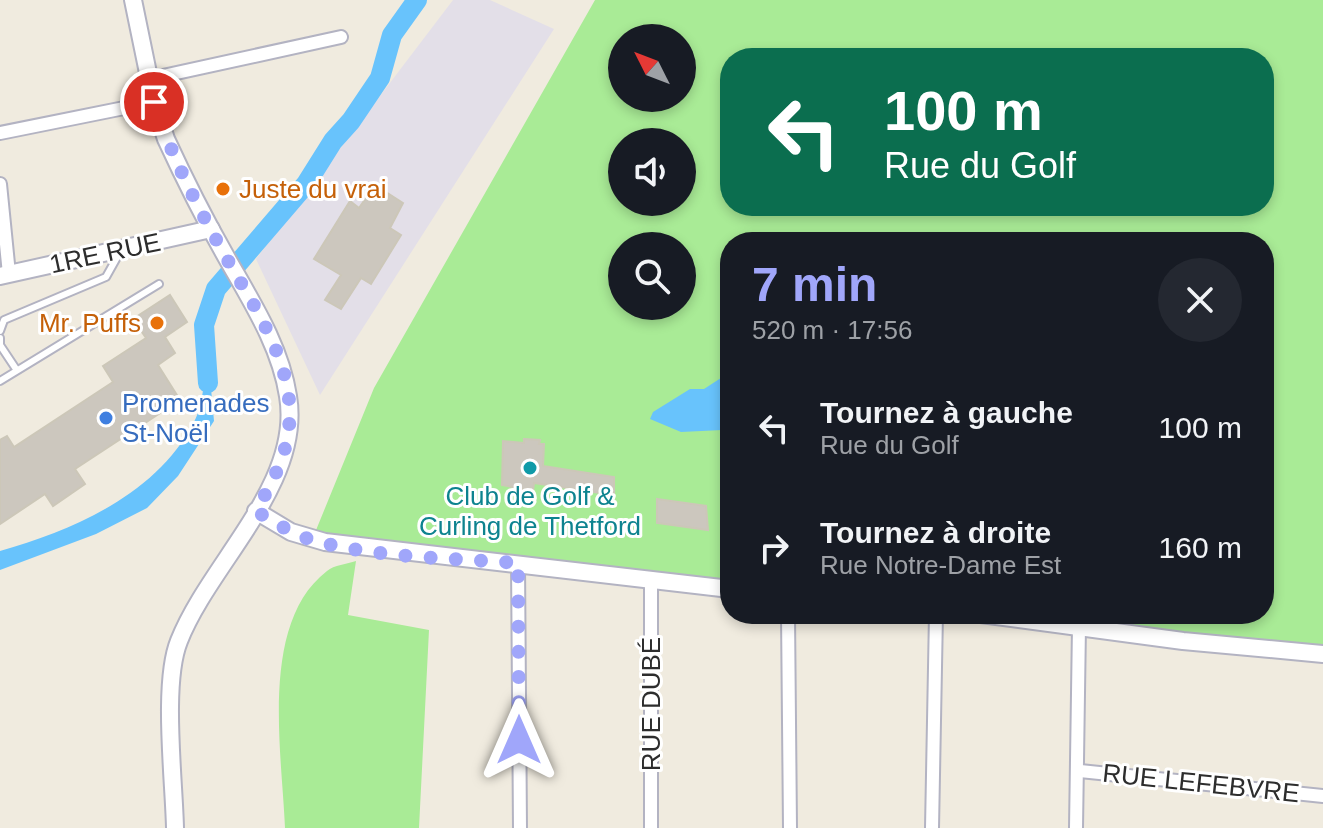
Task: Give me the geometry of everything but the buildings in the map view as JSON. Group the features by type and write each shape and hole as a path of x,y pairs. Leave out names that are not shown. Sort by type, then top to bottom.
{"street":[{"path":"133,0 154,102 166,139 274,349 289,399 289,425 282,461 256,511 190,617 173,660 175,828"},
{"path":"149,79 341,37"},
{"path":"0,133 154,102"},
{"path":"0,184 4,275"},
{"name":"1RE RUE","path":"4,275 211,229"},
{"path":"256,511 291,532 325,542 410,555 518,563 720,588"},
{"path":"518,563 520,828"},
{"name":"RUE DUBÉ","path":"651,580 651,828"},
{"path":"788,624 790,828"},
{"path":"932,828 936,624"},
{"path":"1063,624 1183,641 1323,654"},
{"path":"1076,828 1080,771 1079,626"},
{"name":"RUE LEFEBVRE","path":"1080,771 1323,796"}],"lane":[{"path":"0,331 4,320 106,277 122,249"},
{"path":"0,381 159,284"},
{"path":"0,338 16,369"}],"shaded area":[{"path":"453,0 490,0 554,29 320,395 256,259"}],"green space":[{"path":"595,0 1323,0 1323,654 1066,624 1274,624 1274,232 720,232 720,588 312,540 374,388"},
{"path":"356,561 348,615 429,630 419,828 285,828 279,690 291,622 306,594 327,571"}],"water":[{"path":"208,356 214,421 178,476 147,508 96,534 0,570 0,551 84,520 111,506 158,470 194,422 202,398"},
{"path":"720,379 720,430 681,432 650,419 653,412 690,389 704,389"}],"waterway":[{"path":"208,383 204,325 216,289 306,184 333,141 351,121 380,78 392,35 417,0"}],"place":[{"name":"Juste du vrai","path":"223,189"},
{"name":"Mr. Puffs","path":"157,323"},
{"name":"Promenades St-Noël","path":"106,418"},
{"name":"Club de Golf & Curling de Thetford","path":"530,468"}],"route":[{"path":"154,102 166,139 184,178 243,287 283,372 289,399 286,443 282,461 256,511 291,532 312,540 410,555 518,563 519,740"}]}
